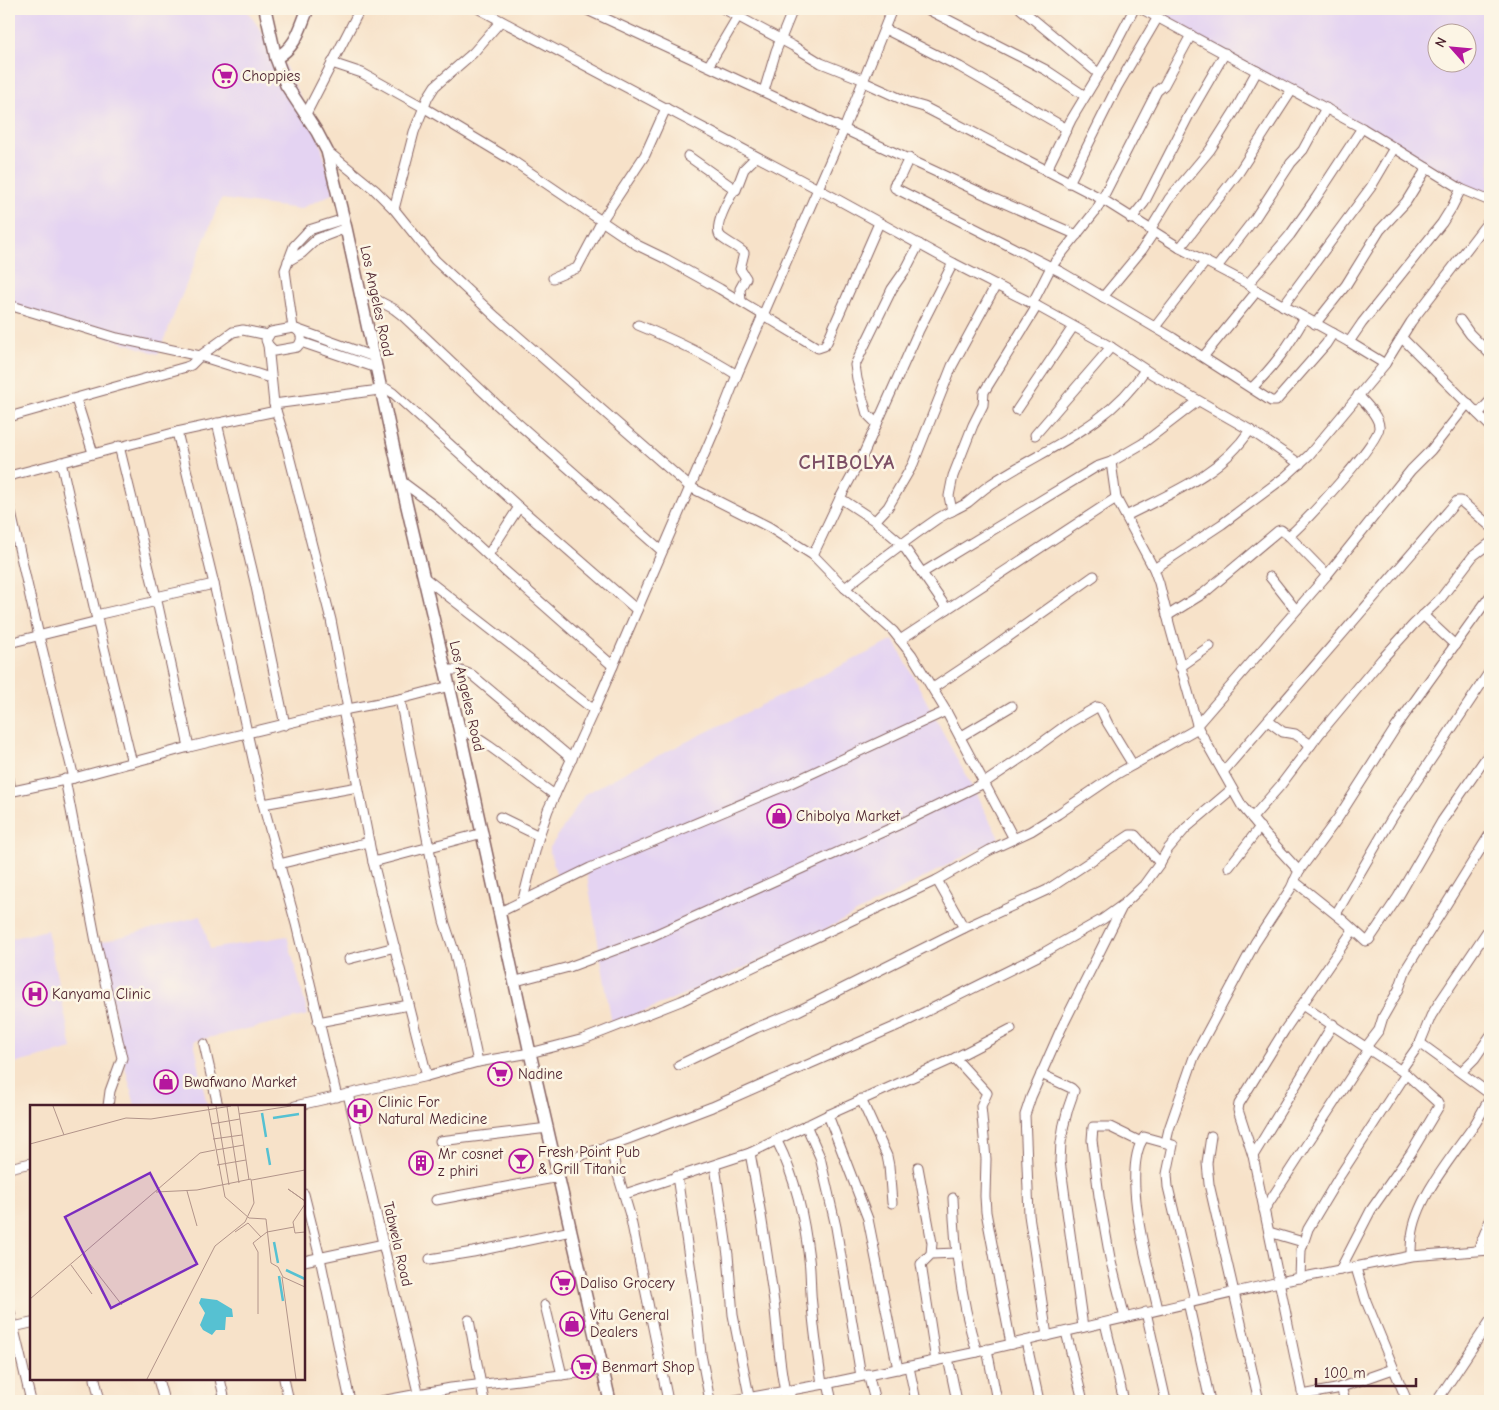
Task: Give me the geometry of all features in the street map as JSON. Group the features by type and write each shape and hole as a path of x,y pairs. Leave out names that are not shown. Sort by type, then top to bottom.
{"main road":[{"name":"Los Angeles Road","path":"264,9 276,58 288,90 306,114 327,152 345,223 401,481 460,728 530,1053 610,1401"},
{"path":"276,58 287,52 292,46 308,9"}],"street":[{"path":"306,114 360,9"},
{"path":"479,9 1034,305 1250,430 1300,464"},
{"path":"585,9 988,196 1077,235"},
{"path":"724,9 781,39 821,63 864,81 910,104 924,107 1102,199 1131,219 1180,248 1248,284 1256,291 1385,364"},
{"path":"764,91 793,9"},
{"path":"500,912 521,903 523,899 539,836 555,795 594,710 818,190 892,9"},
{"path":"927,9 1046,70 1085,96"},
{"path":"1020,9 1098,73"},
{"path":"1046,171 1085,96 1135,9 1158,18 1225,53 1362,128 1461,189 1490,201"},
{"path":"709,65 738,16"},
{"path":"1069,182 1117,87 1158,18"},
{"path":"394,209 414,132 423,107 435,86 473,52 501,21"},
{"path":"885,29 960,67 1067,129"},
{"path":"952,511 949,496 953,476 983,405 984,392 1034,305 1051,267 1092,218 1157,91 1168,79 1191,35"},
{"path":"1131,219 1144,203 1188,115 1225,53"},
{"path":"332,63 362,73 423,107 513,161 647,251 666,259 818,348 824,346 880,224"},
{"path":"1103,297 1135,258 1169,199 1210,150 1257,71"},
{"path":"1180,248 1239,172 1292,90"},
{"path":"553,278 577,268 602,222 642,161 666,108"},
{"path":"1217,267 1255,218 1290,164 1303,150 1326,108"},
{"path":"1248,284 1295,228 1362,128"},
{"path":"1283,306 1370,187 1394,148"},
{"path":"327,152 360,176 394,209 435,260 496,317 690,487 769,527 812,555 845,588 874,613 912,655 933,688 1014,840"},
{"path":"688,156 734,190"},
{"path":"740,301 740,289 746,278 740,270 744,253 719,234 719,222 734,190 737,190 744,169 756,157"},
{"path":"909,158 894,185 895,188 1051,267 1154,327 1271,401 1276,401 1326,344 1333,333"},
{"path":"1315,324 1346,285 1380,230 1406,202 1427,168"},
{"path":"1349,342 1442,222 1461,189"},
{"path":"1154,568 1209,533 1300,464 1385,364 1432,295 1490,219"},
{"path":"271,348 297,347 301,342 301,335 294,328 285,270 288,262 302,253 317,239 345,223"},
{"path":"877,424 868,414 857,379 855,365 892,290 906,270 918,244"},
{"path":"1154,327 1206,261"},
{"path":"812,555 877,424 918,330 953,263"},
{"path":"876,521 888,506 914,464 952,366 996,285"},
{"path":"360,291 394,309 403,316 496,404 662,551"},
{"path":"1203,357 1256,291"},
{"path":"9,305 117,338 200,356 270,378"},
{"path":"1252,388 1285,351 1304,318"},
{"path":"1460,320 1470,334 1490,354"},
{"path":"638,324 674,340 737,375"},
{"path":"1017,410 1073,327"},
{"path":"376,363 294,328 271,332 266,340 271,348 269,361 270,378 275,408 284,436 329,612 358,787 373,862 426,1076"},
{"path":"9,416 186,368 233,332 243,330 268,335"},
{"path":"1402,338 1490,426"},
{"path":"301,342 376,363"},
{"path":"1035,435 1110,348"},
{"path":"845,588 936,520 967,502 991,484 1096,421 1128,394 1145,370"},
{"path":"9,476 119,446 275,408 388,390 401,398 520,507 637,610"},
{"path":"1290,536 1352,468 1379,430 1377,421 1358,395"},
{"path":"76,399 93,453"},
{"path":"922,573 1096,467 1111,462 1142,444 1198,401"},
{"path":"1478,414 1490,401"},
{"path":"300,1105 478,1062 530,1053 584,1040 681,1002 937,880 990,850 1014,840 1058,814 1101,784 1197,726 1328,575 1411,470 1432,450 1468,403"},
{"path":"217,423 255,582 285,725"},
{"path":"1126,516 1208,472 1232,453 1250,430"},
{"path":"177,432 214,584 263,804 296,924 337,1097"},
{"path":"119,446 189,747"},
{"path":"61,462 132,763"},
{"path":"1111,462 1116,498 1154,568 1197,726 1232,789 1252,818 1299,871"},
{"path":"401,481 436,507 613,666"},
{"path":"840,498 876,521 902,544 948,608"},
{"path":"900,640 1116,498"},
{"path":"1223,772 1457,501 1461,501 1490,526"},
{"path":"9,504 70,779 96,942 122,1058 110,1091 108,1105"},
{"path":"488,555 520,507"},
{"path":"1167,616 1204,593 1278,530 1290,536 1328,575"},
{"path":"1252,818 1382,659 1423,614 1441,598 1473,556 1490,543"},
{"path":"933,688 1094,576"},
{"path":"1270,577 1296,610"},
{"path":"425,578 594,710"},
{"path":"9,643 39,636 156,599 214,584"},
{"path":"1166,1142 1198,1049 1255,943 1299,871 1338,818 1396,727 1490,596"},
{"path":"1423,614 1455,645"},
{"path":"1180,667 1210,646"},
{"path":"446,670 458,670 472,675 572,759"},
{"path":"1336,914 1392,818 1490,671"},
{"path":"9,779 10,791 70,779 189,747 450,686"},
{"path":"400,699 444,921 455,954 478,1062"},
{"path":"960,736 1012,706"},
{"path":"516,981 569,967 650,937 896,826 984,783 1069,723 1097,707 1100,708 1133,764"},
{"path":"523,899 590,868 789,784 946,711"},
{"path":"1268,721 1283,732 1295,734 1311,746"},
{"path":"460,728 487,743 555,795"},
{"path":"1294,881 1336,914 1366,941 1369,940 1398,897 1442,821 1490,752"},
{"path":"263,804 358,787"},
{"path":"556,1164 712,1107 901,1024 1038,956 1103,920 1144,885 1168,848 1186,828 1232,789"},
{"path":"500,817 539,836"},
{"path":"1229,867 1260,827"},
{"path":"373,862 483,833"},
{"path":"1264,1210 1368,1048 1399,989 1406,969 1490,834"},
{"path":"679,1065 798,1010 964,928 1046,890 1130,835 1135,835 1160,863"},
{"path":"279,864 370,842"},
{"path":"937,880 964,928"},
{"path":"1047,1336 1029,1215 1027,1107 1061,1029 1124,904"},
{"path":"1300,1278 1303,1242 1312,1222 1404,1072 1420,1043 1431,1016 1490,926"},
{"path":"1354,930 1302,1004 1239,1104 1238,1110 1253,1156 1303,1398 1341,1388 1393,1369"},
{"path":"349,959 394,947"},
{"path":"1302,1004 1404,1072 1438,1102 1440,1106 1415,1147 1371,1210 1340,1270"},
{"path":"318,1022 409,1005"},
{"path":"1253,1156 1333,1024"},
{"path":"625,1194 750,1154 806,1125 955,1058 1011,1029"},
{"path":"1461,1072 1475,1058 1490,1036"},
{"path":"1411,1256 1415,1223 1427,1196 1438,1176 1476,1122 1490,1096 1461,1072 1420,1043"},
{"path":"204,1044 218,1105"},
{"path":"955,1058 987,1093 981,1106 986,1159 986,1212 1011,1344"},
{"path":"1041,1074 1074,1091 1063,1126 1060,1162 1083,1327"},
{"name":"Tabwela Road","path":"348,1094 419,1397"},
{"path":"861,1100 887,1156 891,1179 892,1203"},
{"path":"828,1115 868,1220 898,1369"},
{"path":"806,1125 820,1157 836,1227 865,1375 875,1401"},
{"path":"1125,1318 1110,1258 1102,1214 1092,1140 1093,1127 1110,1127 1140,1142"},
{"path":"440,1141 548,1128"},
{"path":"1158,1310 1143,1245 1136,1198 1136,1156 1144,1136 1172,1144 1174,1147 1168,1165 1168,1187 1192,1301 1210,1401"},
{"path":"1211,1136 1207,1176 1259,1401"},
{"path":"777,1141 788,1162 796,1186 810,1260 814,1330 825,1384 832,1401"},
{"path":"609,1145 625,1194 668,1401"},
{"path":"750,1154 775,1311 780,1368 791,1401"},
{"path":"9,1168 30,1163"},
{"path":"715,1166 728,1255 734,1321 750,1399"},
{"path":"918,1166 932,1243 931,1254"},
{"path":"677,1176 695,1298 701,1354 710,1401"},
{"path":"436,1200 559,1177"},
{"path":"305,1198 320,1258 350,1401"},
{"path":"953,1198 957,1254 967,1318 977,1352"},
{"path":"1478,1250 1490,1220"},
{"path":"430,1259 571,1231"},
{"path":"1269,1232 1303,1242"},
{"path":"305,1261 384,1244"},
{"path":"730,1401 750,1399 787,1390 909,1367 1279,1282 1411,1256 1490,1250"},
{"path":"936,1361 921,1267 922,1262 931,1254 957,1254"},
{"path":"1356,1268 1360,1286 1407,1401"},
{"path":"544,1305 562,1375"},
{"path":"9,1308 11,1327 32,1401"},
{"path":"1146,1312 1166,1401"},
{"path":"469,1320 484,1401"},
{"path":"1437,1401 1490,1321"},
{"path":"11,1327 30,1323"},
{"path":"1105,1323 1124,1401"},
{"path":"1066,1332 1083,1401"},
{"path":"1026,1341 1039,1401"},
{"path":"987,1350 997,1401"},
{"path":"948,1358 957,1401"},
{"path":"909,1367 916,1401"},
{"path":"381,1401 419,1397 480,1384 603,1370"},
{"path":"95,1380 100,1401"},
{"path":"158,1380 164,1401"},
{"path":"220,1380 225,1401"},
{"path":"284,1380 289,1401"},
{"path":"1341,1388 1345,1401"}],"shaded area":[{"path":"9,9 246,9 284,64 317,131 334,193 300,209 221,199 158,354 9,304"},
{"path":"1142,9 1490,9 1490,204 1488,197"},
{"name":"Chibolya Market","path":"894,640 999,838 807,939 612,1025 586,870 558,880 549,849 585,794 635,767"},
{"path":"201,916 210,949 287,936 308,1015 194,1041 207,1105 135,1105 123,1058 101,942"},
{"name":"Kanyama Clinic","path":"47,930 72,1049 9,1065 9,939"}],"place":[{"name":"Choppies","path":"225,76"},
{"name":"Chibolya Market","path":"779,816"},
{"name":"Kanyama Clinic","path":"35,994"},
{"name":"Nadine","path":"500,1074"},
{"name":"Bwafwano Market","path":"166,1082"},
{"name":"Clinic For Natural Medicine","path":"360,1111"},
{"name":"Fresh Point Pub & Grill Titanic","path":"521,1161"},
{"name":"Mr cosnet z phiri","path":"421,1163"},
{"name":"Daliso Grocery","path":"563,1283"},
{"name":"Vitu General Dealers","path":"572,1324"},
{"name":"Benmart Shop","path":"584,1367"}],"district":[{"name":"CHIBOLYA","path":"847,462"}]}
